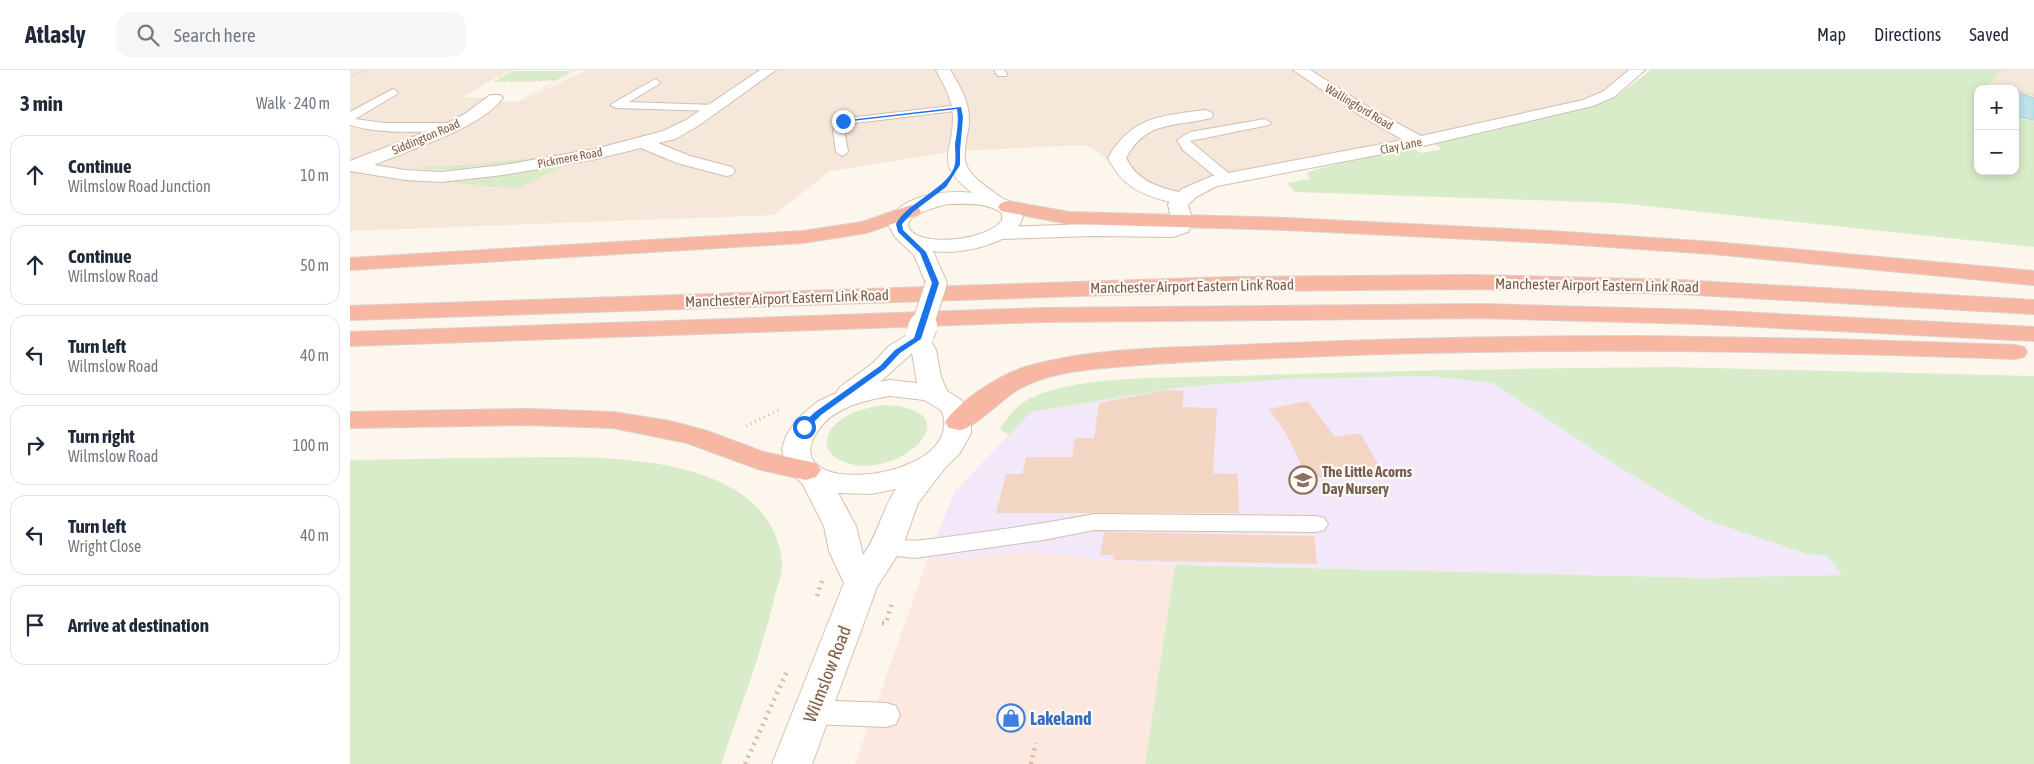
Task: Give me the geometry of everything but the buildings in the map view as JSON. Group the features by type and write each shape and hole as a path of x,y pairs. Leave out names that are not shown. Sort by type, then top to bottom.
{"highway":[{"path":"1001,204 1069,218 1395,228 1569,238 1712,248 2034,278"},
{"path":"350,264 804,237 866,227 896,218 913,209"},
{"name":"Manchester Airport Eastern Link Road","path":"350,313 1212,284 1458,282 1688,287 2034,307"},
{"name":"Manchester Airport Eastern Link Road","path":"350,339 1042,315 1480,311 1700,317 2034,334"},
{"path":"958,422 994,394 1024,376 1060,366 1127,358 1352,347 1511,343 1727,345 2034,353"},
{"path":"350,420 529,417 613,420 670,430 697,437 758,460 810,473"}],"street":[{"name":"Pickmere Road","path":"352,166 405,175 441,178 548,163 643,142 692,124 769,70"},
{"path":"879,587 845,551 840,526 810,473 797,458 796,442 804,427 818,413 832,405 882,368 898,351 919,337 943,275 968,252 996,235 1012,221 1013,215 968,178 958,165 957,151 961,117 956,92 943,70"},
{"name":"Clay Lane","path":"1183,199 1189,193 1212,182 1419,142 1588,103 1610,94 1638,70"},
{"path":"1305,73 1333,72"},
{"name":"Wallingford Road","path":"1305,73 1367,113 1419,142"},
{"name":"Siddington Road","path":"352,166 452,127 472,116 494,99"},
{"path":"908,238 930,245 945,246 976,242 996,235 1093,230 1173,231 1182,228 1183,222 1178,204 1183,199 1140,187 1120,168 1117,158 1129,138 1139,130 1160,122 1205,115"},
{"path":"643,142 675,158 726,171"},
{"path":"943,275 923,252 900,231 899,224 902,218 944,185 958,165"},
{"path":"913,209 948,198 976,197 1001,204"},
{"path":"919,337 924,350 928,377 936,395"},
{"path":"810,473 834,483 853,486 877,484 915,472 936,460 953,442 958,432 958,422 952,406 936,395 909,389 890,388 863,393 832,405"},
{"name":"Wilmslow Road","path":"792,764 812,712 879,587 886,548 903,502 916,483 936,460"}],"lane":[{"path":"604,112 655,82"},
{"path":"350,117 393,92"},
{"path":"616,105 716,108"},
{"path":"842,152 838,130 843,121 959,108"},
{"path":"350,121 356,124 377,126 452,127"},
{"path":"1227,179 1187,147 1183,140 1190,136 1265,123"},
{"path":"886,548 915,550 1043,532 1094,522 1316,524"},
{"path":"812,712 886,715"}],"path":[{"path":"350,76 369,70"},
{"path":"494,99 519,101 577,70"},
{"path":"510,82 558,80"},
{"path":"1982,84 1988,85"},
{"path":"2019,91 2034,95"},
{"path":"816,600 824,574"},
{"path":"879,587 886,624"},
{"path":"745,764 793,660"},
{"path":"1031,764 1036,743"}],"shaded area":[{"path":"350,70 509,70 464,97 494,98 491,101 520,102 586,70 1638,70 1609,94 1284,168 1189,193 1154,192 1086,145 957,151 830,171 774,215 350,231"},
{"path":"2003,70 2034,70 2034,122 2019,118 2019,85 1988,85"},
{"name":"The Little Acorns Day Nursery","path":"1429,376 1493,383 1624,470 1709,521 1807,554 1827,556 1842,576 1706,578 1148,564 1031,552 927,561 955,491 1031,412 1182,387 1285,379"},
{"path":"1031,552 1175,565 1145,764 855,764 927,561"}],"green space":[{"path":"1651,70 2003,70 1988,85 1974,85 1974,175 2019,175 2019,118 2034,122 2034,247 1618,203 1295,192 1287,183 1310,179 1307,174 1308,172 1324,167 1412,148 1422,153 1442,149 1432,143 1487,132 1602,103 1617,96"},
{"path":"513,71 572,71 556,80 493,82"},
{"path":"566,155 452,170 409,168 463,165"},
{"path":"568,164 517,189 454,183 454,181 495,177"},
{"path":"1672,367 2034,376 2034,764 1145,764 1175,565 1706,578 1842,575 1827,556 1807,554 1709,521 1624,470 1493,383 1429,376 1285,379 1182,387 1031,412 1009,435 1000,429 1014,410 1035,396 1078,384 1104,381 1396,371"},
{"path":"885,405 910,409 924,417 927,428 922,439 911,451 894,460 875,465 855,465 837,458 831,453 827,441 829,433 834,426 852,413"},
{"path":"609,458 658,464 703,475 741,494 769,522 782,562 781,574 764,638 721,764 350,764 350,460"}],"water":[{"path":"2019,93 2034,98 2034,120 2019,117"}],"place":[{"name":"The Little Acorns Day Nursery","path":"1303,480"},
{"name":"Lakeland","path":"1011,718"}],"route":[{"path":"804,427 818,413 882,368 898,351 918,339 936,283 923,252 900,231 899,224 902,218 910,211 944,185 958,165 957,151 961,117 959,108 843,121"}]}
